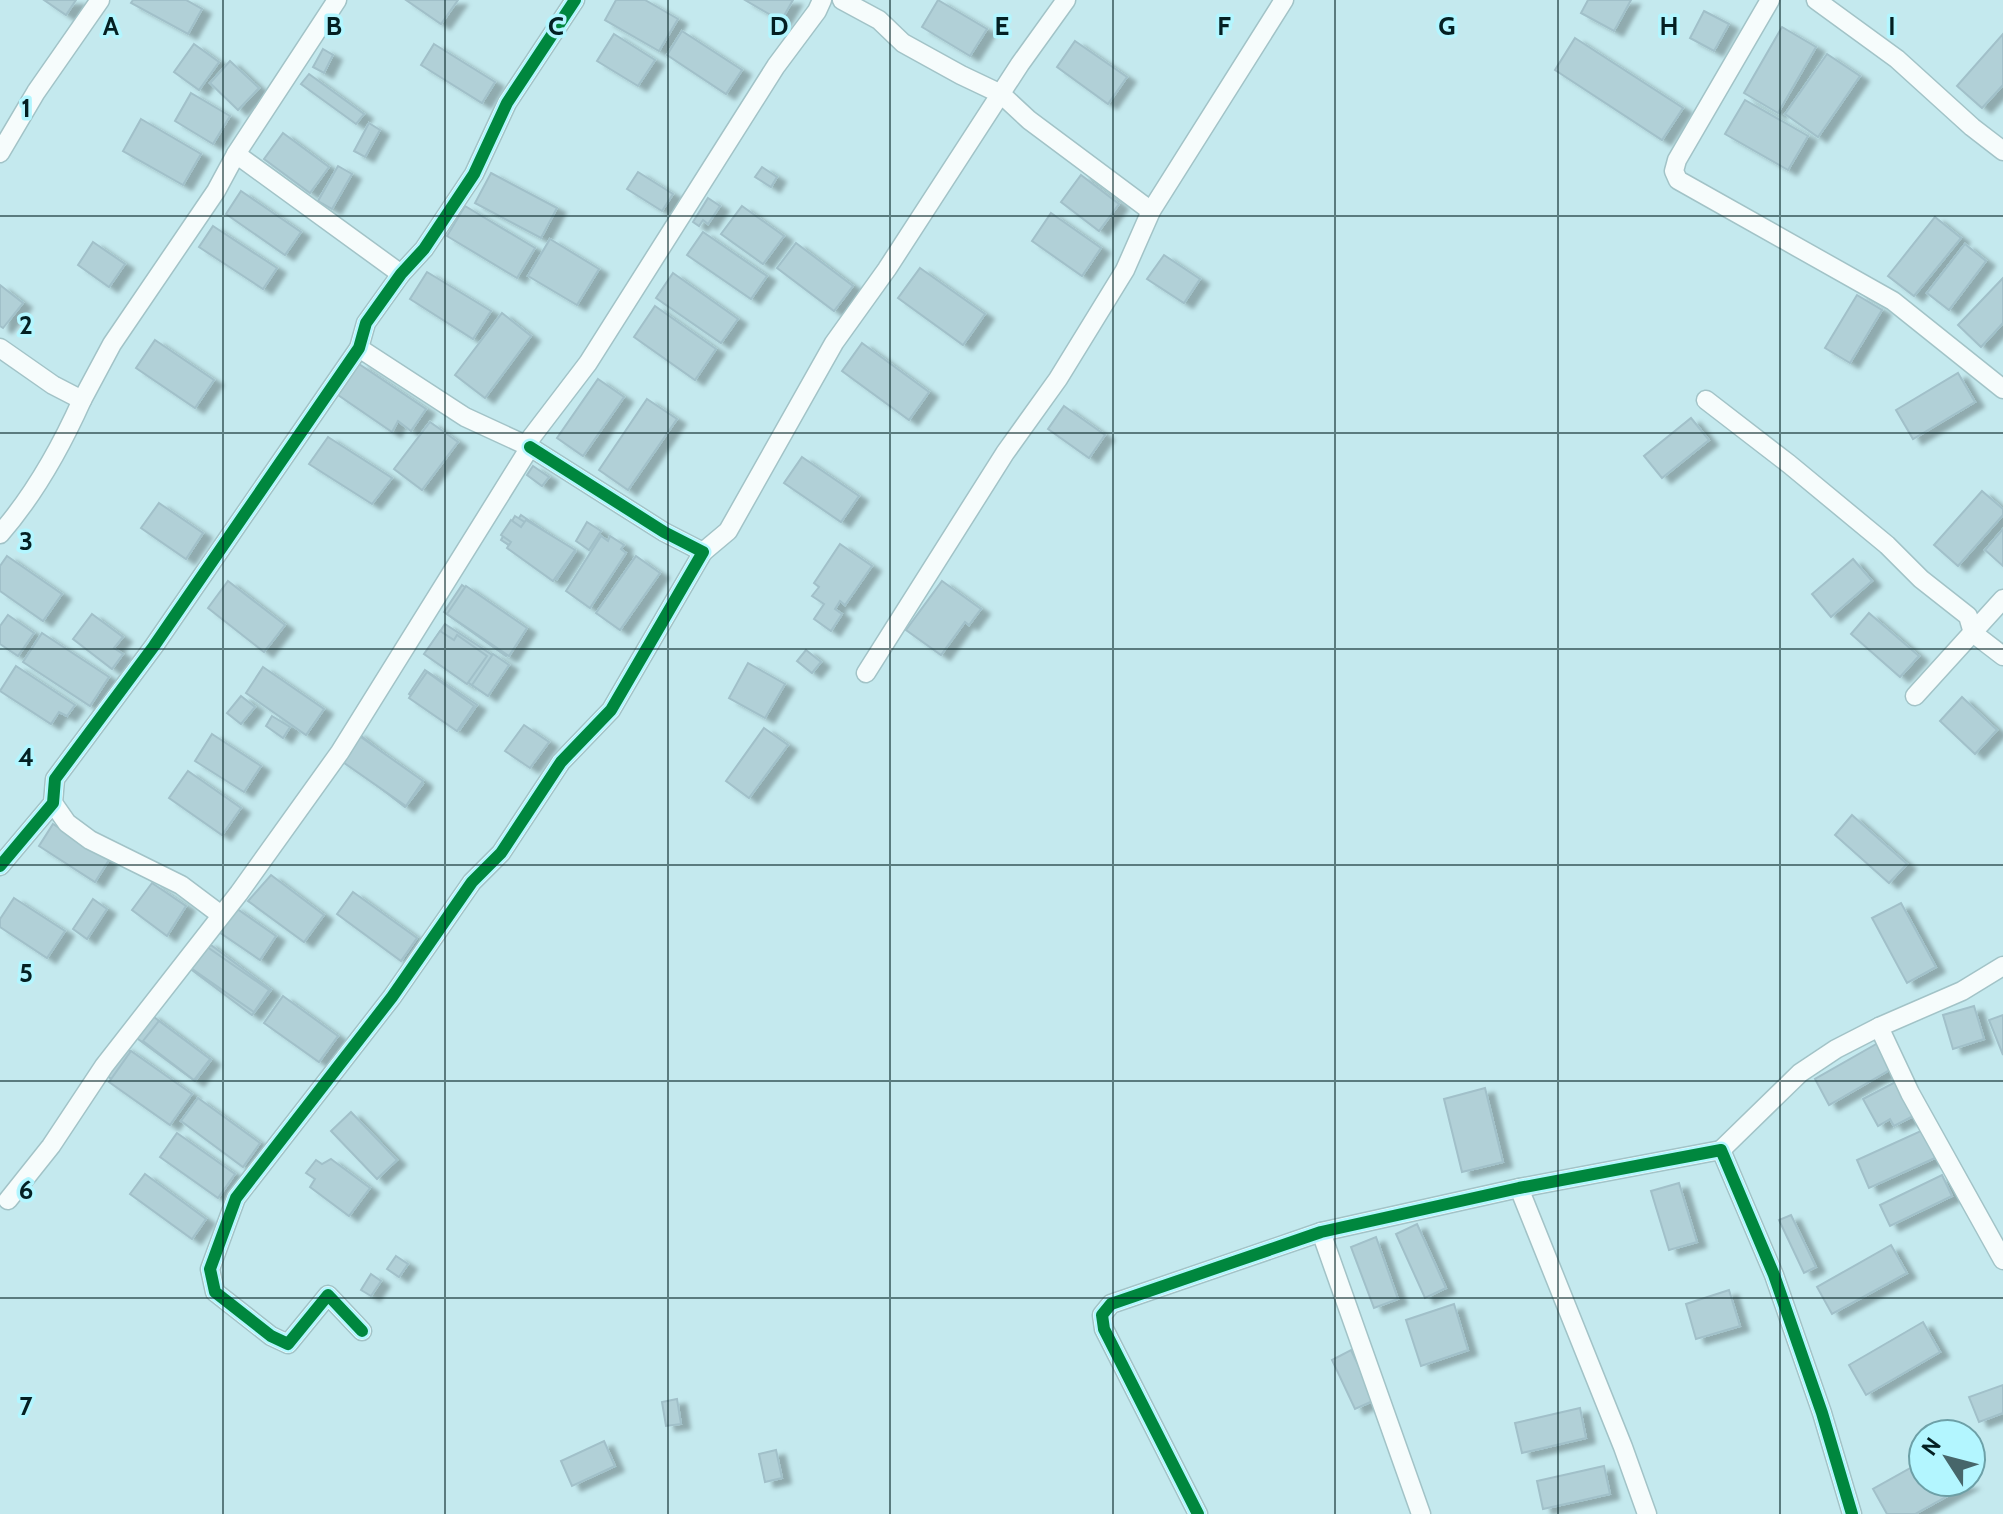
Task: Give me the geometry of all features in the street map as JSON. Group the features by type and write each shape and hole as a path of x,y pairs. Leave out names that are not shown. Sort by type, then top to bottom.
{"street":[{"path":"0,153 36,92 100,0"},
{"path":"0,534 23,508 42,478 112,344 216,191 236,154 337,0"},
{"path":"0,866 53,803 55,779 154,646 359,348 366,323 401,274 424,249 474,174 507,103 575,0"},
{"path":"8,1200 51,1146 104,1066 221,915 340,752 528,445 588,363 776,66 822,0"},
{"path":"842,0 879,20 903,43 1001,94 1029,120 1151,211"},
{"path":"362,1331 328,1295 288,1344 271,1336 215,1292 210,1269 236,1198 392,997 472,882 501,853 561,762 611,710 703,552 728,531 834,343 887,269 1066,0"},
{"path":"866,673 1005,453 1066,365 1125,270 1151,211 1284,0"},
{"path":"1770,0 1677,160 1674,171 1678,180 1893,301 1961,352 2003,389"},
{"path":"1816,0 1897,59 2003,151"},
{"path":"236,154 401,274"},
{"path":"0,348 53,385 82,400"},
{"path":"359,348 465,417 528,445 664,532 703,552"},
{"path":"1706,400 1887,545 1921,579 1968,616 1973,633 2003,656"},
{"path":"1915,696 2003,599"},
{"path":"53,803 67,823 90,840 181,885 221,915"},
{"path":"1198,1514 1104,1329 1102,1315 1111,1304 1321,1232 1519,1188 1721,1150 1800,1073 1836,1049 1962,991 2003,966"},
{"path":"1879,1027 1910,1093 2003,1260"},
{"path":"1721,1150 1774,1275 1822,1413 1852,1514"},
{"path":"1519,1188 1647,1514"},
{"path":"1321,1232 1421,1514"}],"building":[{"path":"44,0 76,0 66,15"},
{"path":"133,0 186,0 202,9 188,34 131,3"},
{"path":"406,0 458,0 441,24"},
{"path":"616,0 645,0 678,19 659,51 605,20"},
{"path":"745,0 793,0 781,21"},
{"path":"938,0 987,29 970,56 922,27"},
{"path":"1588,0 1631,0 1614,31 1581,13"},
{"path":"1704,11 1729,24 1714,51 1690,38"},
{"path":"1782,27 1816,47 1778,113 1744,93"},
{"path":"682,31 742,70 726,94 667,55"},
{"path":"614,34 655,60 638,86 597,61"},
{"path":"2003,34 2003,85 1982,108 1957,86"},
{"path":"1575,38 1683,108 1662,140 1555,70"},
{"path":"1075,41 1127,77 1108,104 1057,67"},
{"path":"194,44 219,62 199,90 174,72"},
{"path":"434,44 495,82 482,103 421,65"},
{"path":"323,49 333,55 324,73 313,67"},
{"path":"1827,54 1860,76 1818,137 1785,114"},
{"path":"230,61 259,88 238,110 210,83"},
{"path":"309,74 364,114 356,124 301,84"},
{"path":"191,93 230,116 213,144 175,121"},
{"path":"1745,100 1808,136 1788,170 1725,134"},
{"path":"141,119 201,154 183,185 123,151"},
{"path":"369,123 380,130 365,157 354,151"},
{"path":"283,133 329,167 310,193 264,159"},
{"path":"338,166 352,174 332,209 318,201"},
{"path":"762,167 777,177 771,187 755,177"},
{"path":"638,172 673,194 662,211 627,189"},
{"path":"491,173 557,208 541,238 475,203"},
{"path":"1081,175 1119,204 1099,231 1061,202"},
{"path":"241,191 301,232 285,255 226,214"},
{"path":"708,198 720,206 708,224 703,220 699,226 693,222"},
{"path":"465,206 535,248 517,278 447,236"},
{"path":"742,206 784,236 763,264 721,234"},
{"path":"1051,213 1101,248 1082,276 1032,241"},
{"path":"1935,217 1961,238 1914,296 1888,276"},
{"path":"213,226 277,268 263,289 199,247"},
{"path":"703,232 767,276 751,299 687,255"},
{"path":"550,239 599,269 577,305 528,276"},
{"path":"93,242 125,264 109,287 78,265"},
{"path":"796,243 853,286 834,311 777,268"},
{"path":"1965,244 1986,261 1949,310 1927,293"},
{"path":"1164,255 1200,279 1184,303 1147,279"},
{"path":"920,268 985,314 963,345 898,298"},
{"path":"427,272 491,311 473,339 410,299"},
{"path":"673,273 738,319 721,343 656,298"},
{"path":"2003,278 2003,323 1981,347 1958,325"},
{"path":"0,285 23,303 3,328 0,326"},
{"path":"1857,295 1882,310 1850,363 1825,348"},
{"path":"655,306 716,349 695,380 634,337"},
{"path":"502,313 531,336 485,398 455,375"},
{"path":"155,340 214,380 195,408 136,368"},
{"path":"862,343 929,392 909,420 842,371"},
{"path":"359,364 426,409 411,431 398,421 392,432 338,395"},
{"path":"1958,373 1975,402 1913,439 1896,410"},
{"path":"598,379 624,397 583,456 557,438"},
{"path":"647,399 677,419 628,490 599,470"},
{"path":"1064,406 1105,435 1089,458 1048,429"},
{"path":"1691,418 1709,440 1662,478 1644,456"},
{"path":"430,422 458,442 422,490 394,469"},
{"path":"328,437 392,478 372,504 309,464"},
{"path":"802,457 859,496 841,522 784,483"},
{"path":"533,466 549,477 542,486 527,475"},
{"path":"1982,491 2003,509 2003,515 1958,566 1934,545"},
{"path":"159,503 203,533 186,559 141,528"},
{"path":"521,515 575,552 557,579 503,541"},
{"path":"515,516 568,549 553,572 501,540"},
{"path":"511,520 521,527 526,520 575,550 553,581 507,548 511,542 501,535"},
{"path":"587,522 601,531 589,550 576,541"},
{"path":"2003,529 2003,566 1985,550"},
{"path":"601,536 608,541 610,536 624,545 621,549 626,553 590,608 566,591"},
{"path":"840,544 872,566 845,605 840,601 835,609 842,614 831,631 814,619 824,604 812,596 819,587 814,583"},
{"path":"7,556 62,594 43,621 0,591 0,566"},
{"path":"636,556 660,573 620,630 596,613"},
{"path":"1853,559 1872,581 1831,617 1812,594"},
{"path":"228,581 285,625 264,652 208,608"},
{"path":"942,581 981,609 969,625 965,622 941,655 906,630"},
{"path":"462,585 525,629 506,656 444,612"},
{"path":"466,586 527,628 509,656 447,614"},
{"path":"1869,613 1919,656 1900,677 1851,634"},
{"path":"92,614 123,637 114,648 123,654 112,669 73,639"},
{"path":"8,615 34,633 18,656 0,644 0,626"},
{"path":"445,624 506,664 487,695 425,654"},
{"path":"440,631 454,640 457,635 487,656 467,684 424,654"},
{"path":"42,633 109,677 90,706 23,662"},
{"path":"806,650 821,662 812,673 797,661"},
{"path":"493,654 509,665 488,696 472,685"},
{"path":"748,663 785,684 765,718 729,698"},
{"path":"16,666 75,705 67,716 59,712 51,724 0,691"},
{"path":"263,667 324,709 306,735 246,693"},
{"path":"425,670 477,705 460,729 409,694"},
{"path":"427,672 474,706 457,731 409,698"},
{"path":"241,696 255,707 241,724 227,713"},
{"path":"1962,697 1997,730 1975,754 1940,721"},
{"path":"272,716 290,727 283,738 266,726"},
{"path":"524,725 549,742 530,768 505,751"},
{"path":"764,728 788,745 749,798 726,781"},
{"path":"356,732 423,784 405,807 338,755"},
{"path":"212,734 261,766 244,792 195,761"},
{"path":"358,735 423,781 406,806 340,760"},
{"path":"188,771 241,808 222,835 169,798"},
{"path":"1852,815 1907,864 1889,883 1835,835"},
{"path":"53,824 109,860 95,882 39,846"},
{"path":"271,875 324,915 304,942 248,901"},
{"path":"152,883 186,906 167,936 132,910"},
{"path":"353,892 417,938 401,961 337,914"},
{"path":"14,898 65,931 47,958 0,927 0,919"},
{"path":"93,899 107,909 87,939 73,929"},
{"path":"1901,903 1936,967 1907,983 1872,918"},
{"path":"233,906 276,936 260,960 216,930"},
{"path":"207,942 271,990 252,1015 188,967"},
{"path":"203,944 269,990 254,1012 188,966"},
{"path":"283,996 338,1036 319,1062 264,1023"},
{"path":"1974,1006 1984,1039 1953,1049 1943,1015"},
{"path":"150,1014 211,1060 195,1081 134,1036"},
{"path":"2003,1015 2003,1055 1989,1020"},
{"path":"159,1021 210,1059 194,1080 143,1041"},
{"path":"1878,1043 1893,1068 1829,1105 1815,1079"},
{"path":"123,1046 187,1092 167,1119 103,1073"},
{"path":"131,1051 192,1094 170,1125 109,1082"},
{"path":"1901,1079 1919,1113 1894,1126 1890,1119 1878,1126 1863,1099"},
{"path":"1485,1088 1503,1162 1462,1172 1444,1099"},
{"path":"198,1098 260,1143 243,1167 181,1121"},
{"path":"351,1112 397,1160 377,1179 331,1131"},
{"path":"1923,1130 1935,1158 1869,1188 1857,1160"},
{"path":"177,1133 235,1174 218,1198 160,1157"},
{"path":"331,1159 370,1188 349,1216 310,1187 315,1179 306,1173 316,1160 322,1164"},
{"path":"145,1174 206,1219 192,1239 130,1194"},
{"path":"1942,1175 1952,1196 1890,1226 1880,1205"},
{"path":"1679,1183 1697,1242 1669,1250 1651,1191"},
{"path":"1791,1215 1816,1267 1804,1273 1779,1220"},
{"path":"1417,1224 1446,1288 1425,1298 1396,1234"},
{"path":"1376,1237 1398,1299 1374,1308 1351,1247"},
{"path":"1891,1245 1907,1273 1832,1314 1817,1287"},
{"path":"396,1256 408,1264 399,1277 387,1269"},
{"path":"371,1274 381,1281 371,1296 361,1290"},
{"path":"1729,1290 1740,1326 1696,1339 1686,1304"},
{"path":"1454,1304 1468,1350 1421,1366 1406,1320"},
{"path":"1923,1322 1940,1352 1866,1395 1849,1365"},
{"path":"1351,1350 1375,1400 1355,1409 1332,1360"},
{"path":"2003,1385 2003,1413 1987,1419 1977,1418 1969,1397"},
{"path":"677,1399 681,1424 666,1426 662,1402"},
{"path":"1580,1408 1586,1438 1522,1453 1515,1423"},
{"path":"604,1441 615,1466 572,1486 561,1461"},
{"path":"776,1450 782,1478 765,1482 759,1454"},
{"path":"1604,1466 1610,1494 1543,1509 1537,1481"},
{"path":"1907,1470 1907,1498 1944,1498 1915,1514 1887,1514 1873,1489"}],"cycle path":[{"path":"0,866 53,803 55,779 154,646 359,348 366,323 401,274 424,249 474,174 507,103 575,0"},
{"path":"362,1331 328,1295 288,1344 271,1336 215,1292 210,1269 236,1198 392,997 472,882 501,853 561,762 611,710 703,552 664,532 530,447"},
{"path":"1198,1514 1104,1329 1102,1315 1111,1304 1321,1232 1519,1188 1721,1150 1774,1275 1822,1413 1852,1514"}]}
